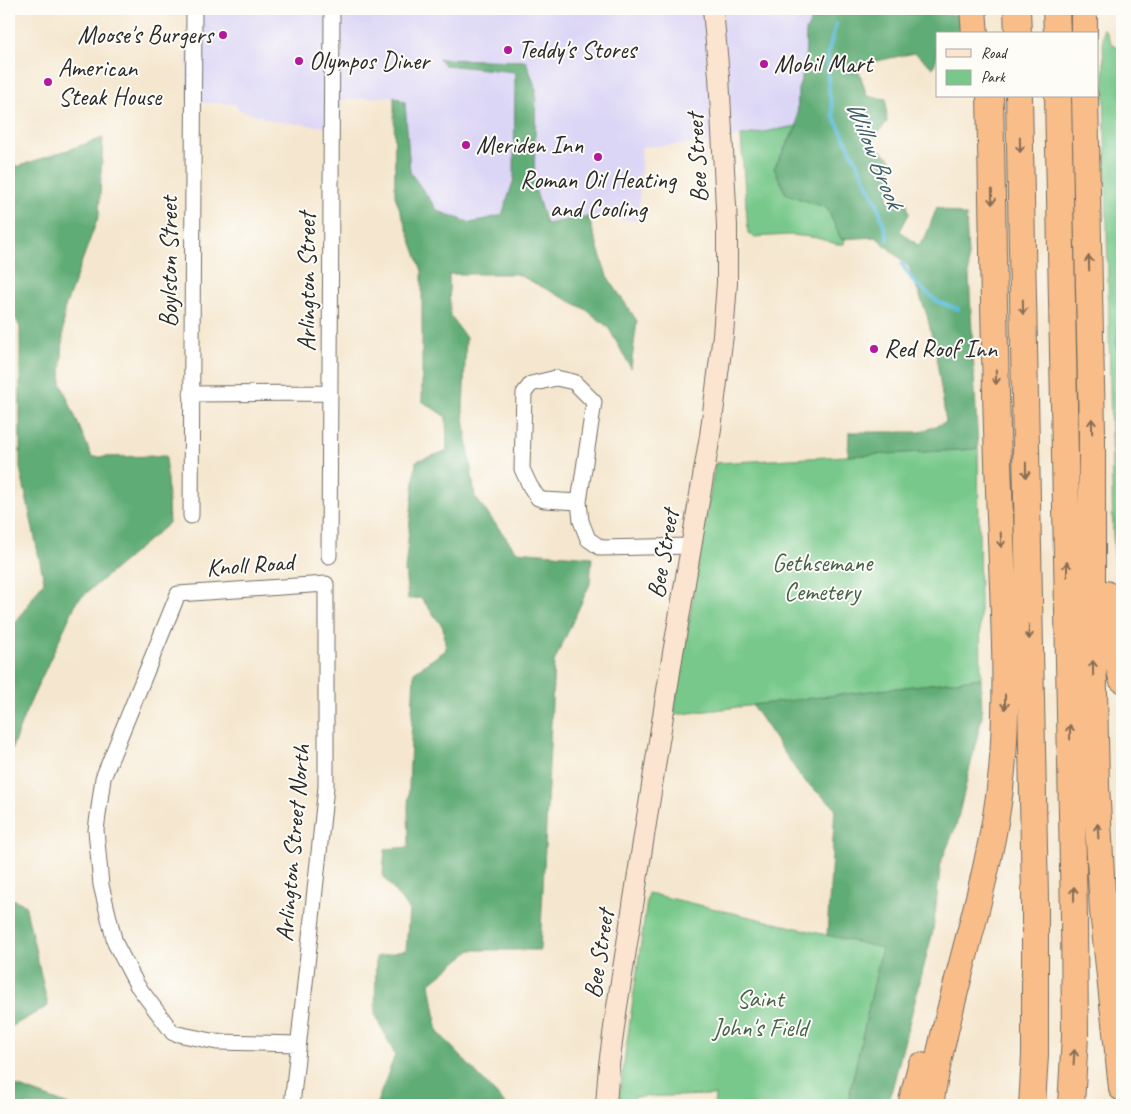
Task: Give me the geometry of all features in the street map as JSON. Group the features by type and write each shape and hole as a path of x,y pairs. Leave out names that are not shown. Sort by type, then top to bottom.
{"highway":[{"path":"973,9 975,32"},
{"path":"988,9 989,32"},
{"path":"1017,9 1018,32"},
{"path":"1056,9 1057,32"},
{"path":"1084,9 1084,32"},
{"path":"930,1105 949,1014 990,852 1001,773 1005,705 990,98"},
{"path":"1019,98 1035,916 1035,1055 1032,1105"},
{"path":"1058,98 1074,937 1075,1036 1071,1105"},
{"path":"1085,98 1094,690 1098,820 1106,948 1122,1088"},
{"path":"1092,474 1100,505 1106,599 1122,679"},
{"path":"910,1105 966,904 974,881 990,852"}],"street":[{"name":"Boylston Street","path":"191,516 194,9"},
{"name":"Arlington Street","path":"329,556 332,9"},
{"name":"Bee Street","path":"606,1105 616,1013 718,377 727,283 725,177 713,9"},
{"path":"579,502 538,498 522,469 524,393 532,384 556,378 574,382 594,402 579,502 581,521 588,539 600,548 691,546"},
{"path":"191,394 330,393"},
{"name":"Knoll Road","path":"298,1044 217,1042 173,1033 137,985 115,943 101,885 96,830 103,778 178,594 326,584"},
{"name":"Arlington Street North","path":"292,1105 326,786 326,584"}],"shaded area":[{"path":"186,9 717,9 816,11 806,31 805,68 798,89 797,126 707,143 642,147 638,221 588,216 547,225 534,185 536,89 526,61 439,60 444,65 515,72 514,179 502,215 471,223 438,212 410,172 405,102 394,96 341,100 341,129 273,121 238,109 235,104 187,102 188,12"}],"green space":[{"path":"816,11 962,15 963,28 958,32 936,32 936,60 933,68 915,53 857,65 867,96 886,99 887,122 871,142 891,159 891,183 887,200 906,199 909,214 900,231 918,245 925,238 937,207 966,216 978,449 848,456 849,432 920,432 946,422 936,355 927,315 909,267 876,237 841,239 827,208 786,194 774,168 797,126 798,89 805,68 806,31"},
{"path":"1103,28 1112,44 1122,50 1122,300 1119,301 1122,412 1119,415 1122,423 1122,452 1120,453 1122,472 1122,621 1117,588 1113,534"},
{"path":"439,59 526,61 536,89 534,185 546,224 588,216 607,276 637,321 631,368 608,327 585,309 517,274 449,274 450,315 466,338 463,411 475,497 516,551 592,557 590,584 554,662 540,950 471,950 430,983 438,1032 506,1105 376,1105 395,1055 375,1014 376,957 406,950 409,910 383,876 385,849 409,847 408,809 414,672 446,650 443,627 421,598 408,599 405,570 416,461 447,451 446,417 422,401 422,271 395,196 394,96 405,102 410,172 438,211 471,223 502,215 514,179 515,72 444,65"},
{"path":"797,126 774,168 786,194 827,208 841,239 845,239 844,244 836,244 818,238 791,235 753,237 748,233 741,136"},
{"path":"103,138 99,215 64,310 61,383 92,457 166,456 169,523 77,601 24,716 9,756 9,632 44,581 20,468 20,327 9,305 9,153 16,167"},
{"path":"1122,300 1122,384 1117,348 1119,301"},
{"name":"Gethsemane Cemetery","path":"978,449 981,678 673,715 715,463"},
{"path":"981,678 982,717 956,826 941,862 933,931 888,1105 847,1105 882,948 827,935 835,807 803,780 752,705"},
{"name":"Saint John's Field","path":"648,893 882,948 847,1105 714,1105 715,1095 634,1097 632,1105 618,1105"},
{"path":"9,898 25,904 48,1006 9,1028"},
{"path":"9,1076 14,1085 69,1105 9,1105"}],"waterway":[{"name":"Willow Brook","path":"836,24 827,57 829,91 834,117 877,203 888,239"},
{"name":"Willow Brook","path":"902,264 915,283 938,302 958,309"}],"place":[{"name":"Moose's Burgers","path":"223,35"},
{"name":"Teddy's Stores","path":"508,50"},
{"name":"Olympos Diner","path":"299,61"},
{"name":"Mobil Mart","path":"764,64"},
{"name":"American Steak House","path":"48,82"},
{"name":"Meriden Inn","path":"466,145"},
{"name":"Roman Oil Heating and Cooling","path":"598,157"},
{"name":"Red Roof Inn","path":"874,349"}]}
